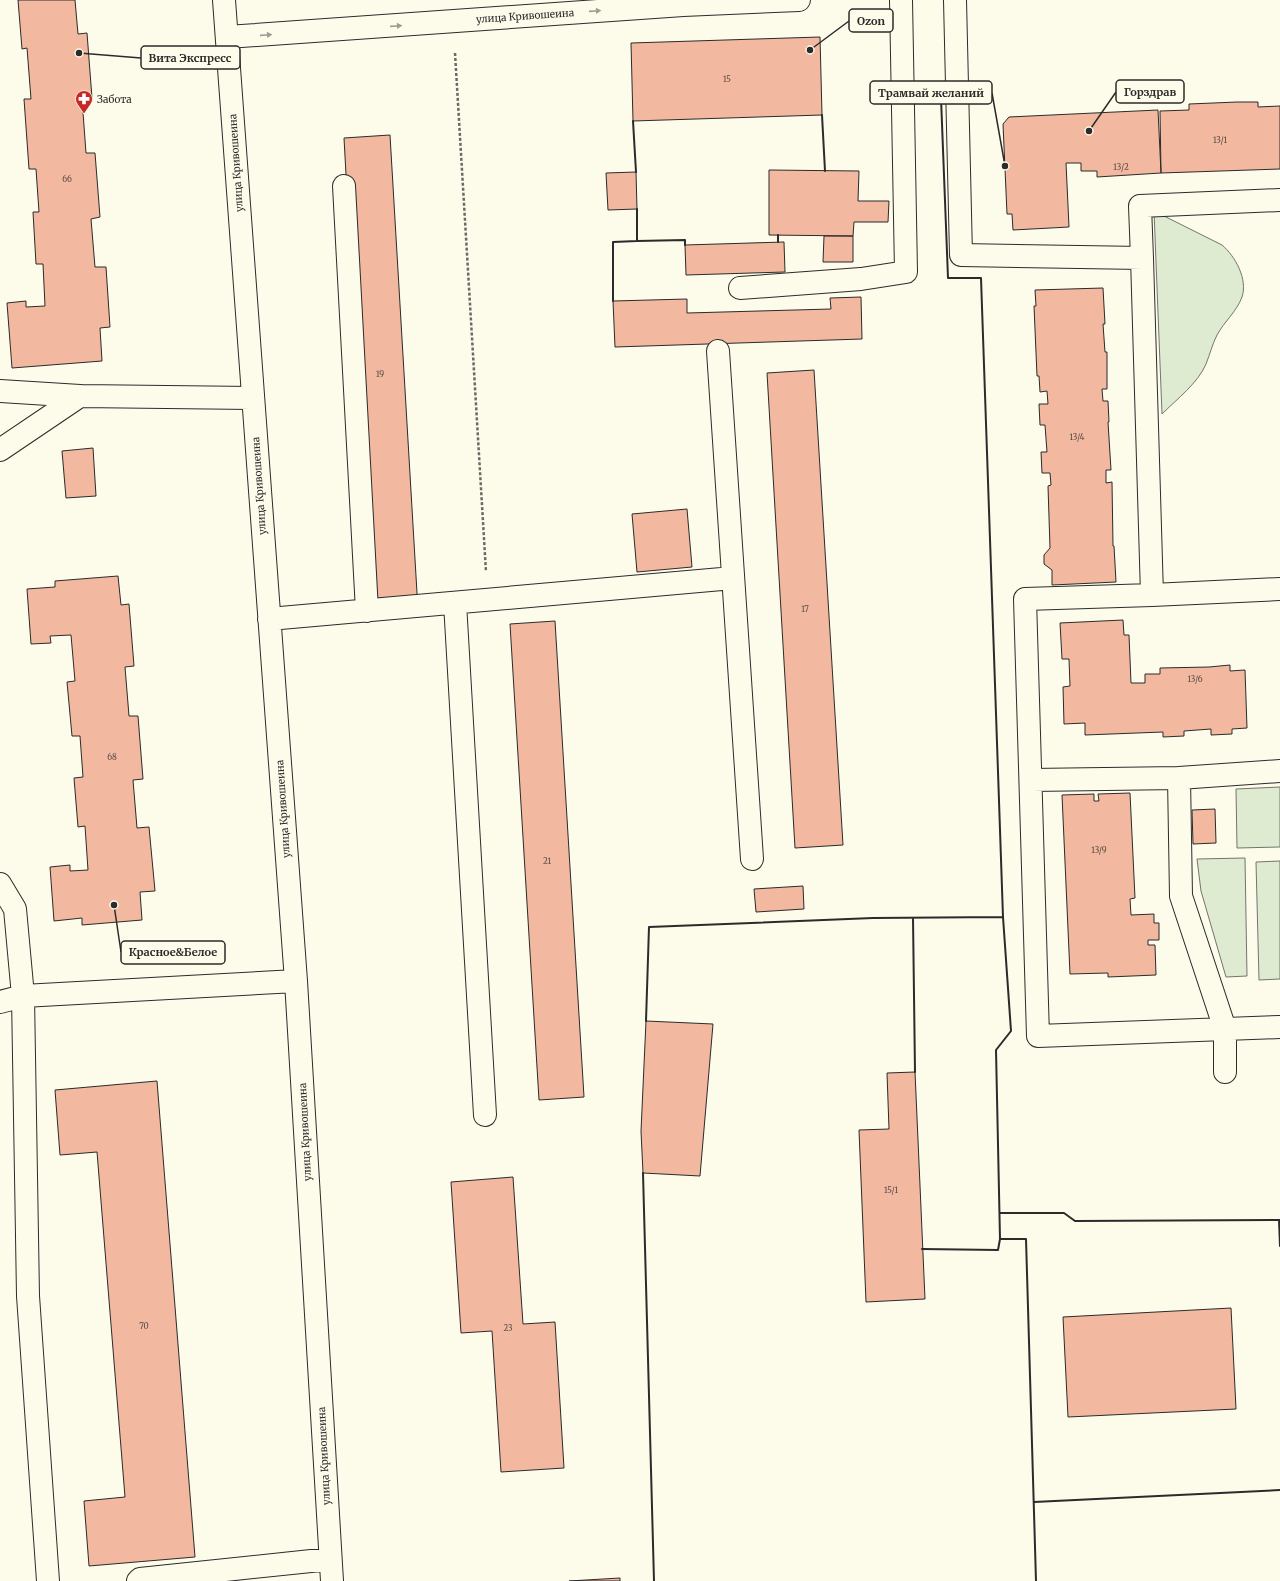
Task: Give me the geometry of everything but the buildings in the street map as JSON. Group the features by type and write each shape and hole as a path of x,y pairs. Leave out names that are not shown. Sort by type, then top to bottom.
{"street":[{"name":"улица Кривошеина","path":"224,0 252,398 296,981 332,1581"},
{"name":"улица Кривошеина","path":"227,37 675,6 799,0"},
{"path":"740,288 861,279 906,272 902,0"},
{"path":"955,0 961,255 1142,258"},
{"path":"344,186 366,611"},
{"path":"1152,595 1140,206 1280,200"},
{"path":"718,351 752,860"},
{"path":"0,391 80,396 252,398"},
{"path":"0,450 80,396"},
{"path":"269,619 733,578"},
{"path":"1280,589 1025,599 1038,1036 1280,1027"},
{"path":"455,603 485,1115"},
{"path":"1031,780 1179,778 1280,772"},
{"path":"1179,778 1181,896 1225,1029 1225,1072"},
{"path":"0,884 15,909 23,996 28,1296 48,1581"},
{"path":"0,1002 23,996 296,981"},
{"path":"133,1580 330,1559"}],"path":[{"path":"455,53 487,600"}],"green space":[{"path":"1154,211 1222,245 1236,262 1242,276 1243,283 1240,302 1217,335 1206,364 1198,378 1162,414"},
{"path":"1280,787 1280,847 1237,848 1236,789"},
{"path":"1245,858 1247,976 1226,977 1201,891 1197,859"},
{"path":"1280,861 1280,979 1259,980 1256,862"}],"wall":[{"path":"941,98 948,278 981,278 1003,917"},
{"path":"822,115 825,171"},
{"path":"633,121 636,172"},
{"path":"637,209 637,241 685,240 685,245"},
{"path":"778,235 778,242"},
{"path":"613,301 613,242 637,241"},
{"path":"646,1021 649,927 873,918 1003,917 1011,1031 996,1050 1000,1239 1026,1239 1036,1581"},
{"path":"913,918 915,1072"},
{"path":"643,1173 654,1581"},
{"path":"1000,1213 1064,1213 1075,1221 1280,1220"},
{"path":"1279,1220 1280,1246"},
{"path":"922,1249 998,1250 1000,1239"},
{"path":"1034,1502 1280,1490"}],"place":[{"name":"Ozon","path":"810,50"},
{"name":"Вита Экспресс","path":"79,53"},
{"name":"Забота","path":"84,114"},
{"name":"Горздрав","path":"1089,131"},
{"name":"Трамвай желаний","path":"1005,166"},
{"name":"Красное&Белое","path":"114,905"}]}
